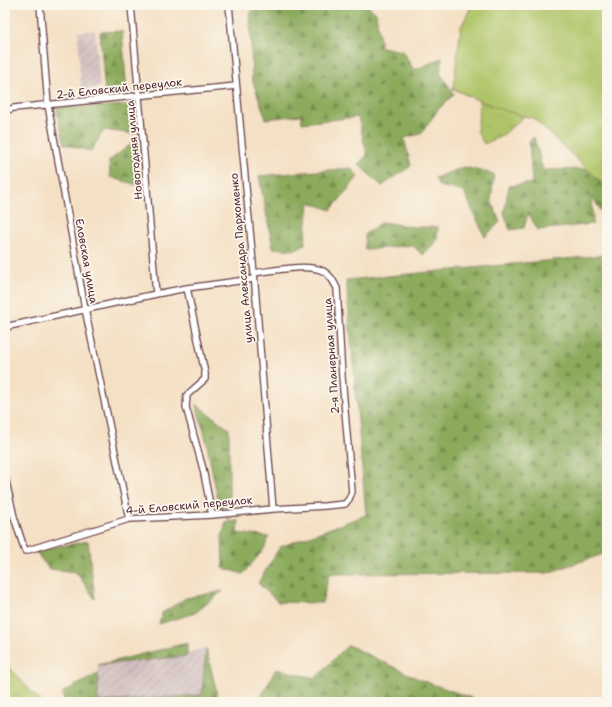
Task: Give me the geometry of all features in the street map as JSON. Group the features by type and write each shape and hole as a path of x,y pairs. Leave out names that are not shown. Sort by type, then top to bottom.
{"street":[{"name":"Еловская улица","path":"40,5 48,105 85,309 129,519"},
{"name":"Новогодняя улица","path":"131,5 156,294"},
{"name":"улица Александра Пархоменко","path":"229,5 273,508"},
{"name":"2-й Еловский переулок","path":"5,111 14,108 236,86"},
{"name":"2-я Планерная улица","path":"5,327 156,294 292,268 315,268 324,271 331,277 337,288 342,377 352,492"},
{"path":"187,288 205,379 187,395 186,407 203,469 212,515"},
{"name":"4-й Еловский переулок","path":"5,477 14,517 25,551 129,519 212,515 273,508 345,504 352,492"}],"shaded area":[{"path":"95,30 100,87 81,90 78,32"},
{"path":"206,648 202,695 98,702 98,665 187,656 192,651"}],"green space":[{"path":"255,5 366,5 376,13 381,47 402,51 414,70 442,58 440,73 454,94 437,111 421,134 404,138 411,166 382,186 358,164 367,155 358,117 302,123 301,115 266,119 252,79 250,14"},
{"path":"472,5 607,5 607,184 604,185 533,118 502,110 453,89 461,27"},
{"path":"122,31 127,92 105,94 100,32"},
{"path":"480,101 524,116 503,135 484,144 477,131"},
{"path":"133,105 135,134 104,130 91,151 64,144 56,108"},
{"path":"534,137 543,170 587,169 604,185 607,184 607,220 592,197 593,224 538,230 528,213 524,228 510,230 504,213 509,186 532,183 529,141"},
{"path":"134,142 140,186 110,177 109,161"},
{"path":"464,167 494,174 491,200 500,222 485,237 464,192 439,186 435,178"},
{"path":"351,168 358,177 331,210 309,202 305,244 294,250 273,248 259,176"},
{"path":"382,222 414,227 438,227 437,241 423,255 412,245 365,250 365,234"},
{"path":"607,255 606,553 547,573 329,574 322,603 278,602 258,583 280,547 366,515 346,280"},
{"path":"196,404 229,429 229,505 219,507 206,440"},
{"path":"239,521 237,533 269,537 264,549 243,574 223,568 222,537 226,522"},
{"path":"88,541 95,599 76,572 49,569 35,551"},
{"path":"223,591 195,613 159,624 162,613 186,598"},
{"path":"187,643 187,656 98,665"},
{"path":"348,645 421,680 483,702 258,702 276,669 315,678"},
{"path":"206,648 219,702 98,702 202,695"},
{"path":"5,663 6,664 41,702 5,702"},
{"path":"98,674 98,702 64,702 63,692"}]}
